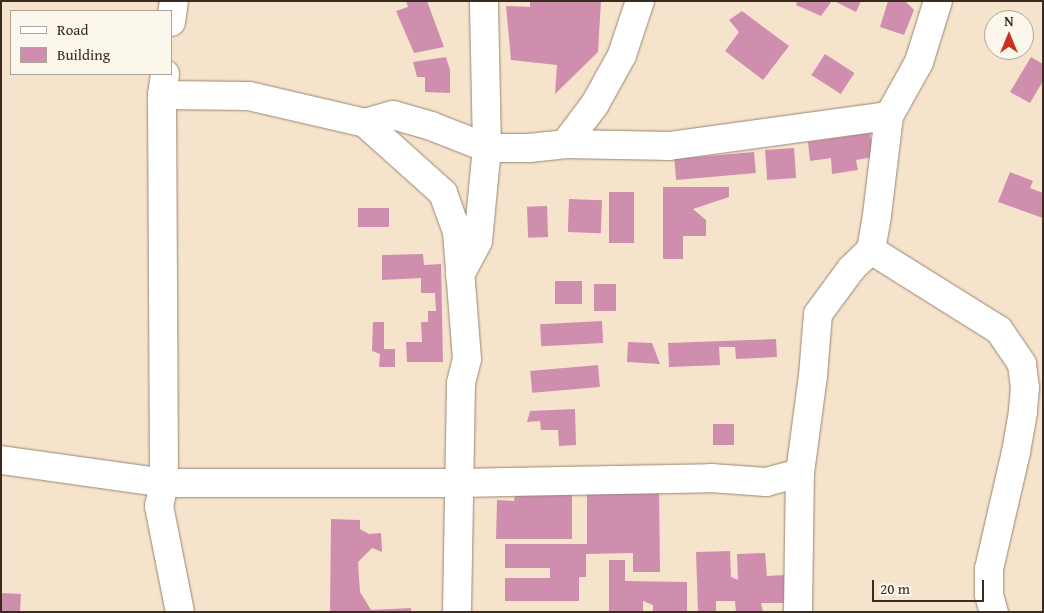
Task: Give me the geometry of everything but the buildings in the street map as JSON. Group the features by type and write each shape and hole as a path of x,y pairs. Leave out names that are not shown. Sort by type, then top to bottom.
{"street":[{"path":"172,15 174,1"},
{"path":"460,274 478,241 486,148 484,1"},
{"path":"565,144 595,104 622,55 640,1"},
{"path":"798,612 800,473 813,376 818,314 851,269 871,250 889,116 919,62 938,1"},
{"path":"180,612 159,506 164,483 164,84 249,96 365,123 443,193 457,232 467,359 461,383 456,612"},
{"path":"365,123 393,114 431,126 486,148 529,148 565,144 669,146 889,116"},
{"path":"871,250 999,330 1022,364 1025,387 1023,412 1016,452 989,569 989,595 994,612"},
{"path":"1,460 164,483 459,483 711,478 766,482 800,473"}]}
